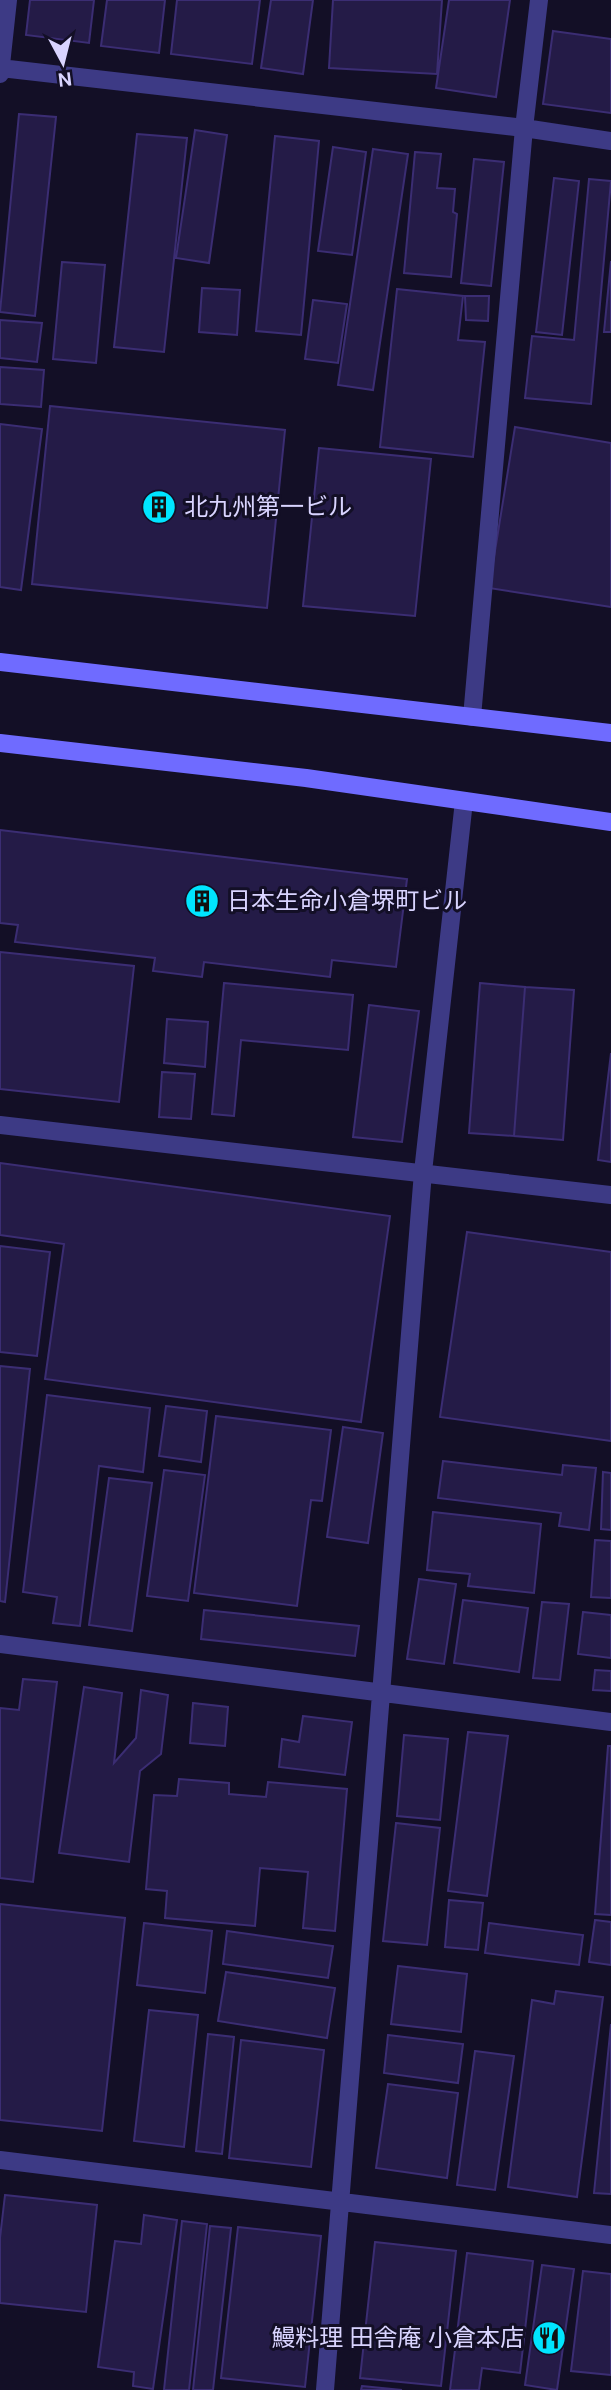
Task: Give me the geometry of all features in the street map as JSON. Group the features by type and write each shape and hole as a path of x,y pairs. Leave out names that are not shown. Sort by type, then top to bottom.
{"street":[{"path":"0,74 8,0"},
{"path":"472,717 524,128 539,0"},
{"path":"0,68 524,128 611,141"},
{"path":"0,662 611,733"},
{"path":"0,743 306,778 611,822"},
{"path":"325,2390 423,1172 464,801"},
{"path":"0,1125 611,1195"},
{"path":"0,1644 611,1722"},
{"path":"0,2160 611,2235"}],"building":[{"path":"30,0 94,0 89,43 26,35"},
{"path":"107,0 165,0 159,53 101,46"},
{"path":"177,0 260,0 252,64 171,54"},
{"path":"271,0 313,0 303,74 261,68"},
{"path":"333,0 442,0 437,74 329,68"},
{"path":"449,0 510,0 496,97 436,88"},
{"path":"553,31 611,39 611,113 543,104"},
{"path":"19,114 56,117 35,316 0,312"},
{"path":"195,130 227,135 209,263 176,258"},
{"path":"137,134 187,138 164,352 114,347"},
{"path":"275,136 319,141 301,335 256,331"},
{"path":"333,147 366,152 352,255 318,251"},
{"path":"373,149 408,154 373,390 338,385"},
{"path":"415,152 441,154 437,188 455,189 453,212 457,214 451,277 404,273"},
{"path":"474,159 504,162 491,286 461,283"},
{"path":"554,178 579,181 562,335 536,332"},
{"path":"589,179 611,181 591,404 525,398 532,336 574,340"},
{"path":"611,261 611,332 604,332"},
{"path":"62,262 105,265 96,363 53,359"},
{"path":"202,288 240,290 237,335 199,332"},
{"path":"397,289 463,296 458,340 485,342 473,457 380,447"},
{"path":"465,296 489,296 488,321 466,320"},
{"path":"313,300 347,304 338,363 305,359"},
{"path":"0,320 42,323 37,362 0,358"},
{"path":"0,367 44,370 41,407 0,404"},
{"name":"北九州第一ビル","path":"50,406 285,430 267,608 32,584"},
{"path":"0,424 42,429 21,590 0,587"},
{"path":"515,427 611,443 611,607 489,588"},
{"path":"319,448 431,459 415,616 303,606"},
{"name":"日本生命小倉堺町ビル","path":"0,830 407,879 396,967 332,960 330,977 204,962 202,977 153,971 155,958 15,942 18,925 0,923"},
{"path":"0,952 134,966 119,1102 0,1089"},
{"path":"224,983 353,995 348,1050 241,1040 234,1116 212,1114"},
{"path":"480,983 525,987 514,1136 469,1133"},
{"path":"525,987 574,990 563,1140 514,1136"},
{"path":"369,1005 419,1011 402,1142 353,1137"},
{"path":"167,1019 208,1022 205,1067 164,1063"},
{"path":"611,1053 611,1162 598,1160"},
{"path":"162,1072 195,1074 191,1119 159,1117"},
{"path":"0,1163 390,1216 361,1422 45,1379 64,1244 0,1235"},
{"path":"467,1232 611,1252 611,1441 440,1417"},
{"path":"0,1246 50,1252 37,1356 0,1352"},
{"path":"0,1366 30,1369 5,1602 0,1601"},
{"path":"47,1395 150,1408 143,1472 99,1466 80,1626 53,1623 57,1597 23,1592"},
{"path":"166,1406 207,1411 201,1462 159,1456"},
{"path":"216,1416 331,1430 322,1501 311,1500 297,1606 194,1593"},
{"path":"343,1427 383,1433 368,1543 327,1537"},
{"path":"443,1461 562,1475 563,1465 596,1468 589,1530 559,1526 561,1513 438,1498"},
{"path":"164,1470 205,1475 188,1601 147,1596"},
{"path":"603,1472 611,1473 611,1530 601,1529"},
{"path":"109,1478 152,1483 132,1631 89,1625"},
{"path":"433,1512 541,1524 534,1593 468,1586 470,1574 427,1570"},
{"path":"595,1540 611,1541 611,1598 591,1597"},
{"path":"419,1579 456,1584 444,1664 407,1659"},
{"path":"463,1600 528,1608 519,1672 454,1663"},
{"path":"542,1602 569,1604 560,1680 533,1678"},
{"path":"204,1610 359,1626 355,1656 201,1639"},
{"path":"583,1612 611,1615 611,1658 578,1654"},
{"path":"595,1670 611,1671 611,1691 593,1690"},
{"path":"23,1679 57,1682 33,1882 0,1878 0,1708 19,1710"},
{"path":"84,1687 122,1693 114,1763 136,1738 141,1690 168,1695 161,1754 140,1771 129,1862 59,1853"},
{"path":"193,1703 228,1707 225,1746 190,1743"},
{"path":"303,1716 352,1722 345,1775 279,1767 282,1739 299,1742"},
{"path":"468,1732 508,1736 487,1896 448,1891"},
{"path":"404,1735 448,1739 440,1820 397,1816"},
{"path":"608,1746 611,1746 611,1915 595,1914"},
{"path":"179,1779 229,1783 229,1794 266,1797 268,1782 347,1789 335,1931 303,1928 308,1872 260,1868 255,1926 165,1918 167,1891 146,1889 154,1795 177,1796"},
{"path":"396,1823 440,1828 427,1945 383,1941"},
{"path":"449,1900 483,1903 478,1950 445,1947"},
{"path":"0,1904 125,1918 102,2131 0,2120"},
{"path":"595,1920 611,1922 611,1965 589,1962"},
{"path":"144,1923 212,1931 205,1993 137,1985"},
{"path":"489,1923 583,1935 579,1965 485,1953"},
{"path":"227,1931 333,1946 328,1978 223,1964"},
{"path":"398,1966 467,1974 461,2032 391,2024"},
{"path":"226,1972 335,1988 327,2038 218,2021"},
{"path":"556,1991 603,1997 577,2197 508,2187 532,2000 554,2004"},
{"path":"149,2010 198,2015 184,2147 134,2141"},
{"path":"611,2024 611,2194 594,2193"},
{"path":"208,2034 234,2037 222,2154 196,2151"},
{"path":"388,2035 463,2044 458,2083 384,2073"},
{"path":"241,2040 324,2050 311,2167 229,2158"},
{"path":"475,2051 514,2056 495,2190 457,2185"},
{"path":"388,2084 458,2093 447,2178 376,2168"},
{"path":"5,2195 97,2205 86,2312 0,2303 0,2238"},
{"path":"144,2215 177,2220 153,2389 133,2386 134,2372 98,2367 115,2241 141,2244"},
{"path":"182,2221 207,2224 189,2390 164,2390"},
{"path":"210,2226 231,2228 213,2390 193,2390"},
{"path":"238,2227 321,2236 305,2387 221,2378"},
{"path":"375,2242 456,2251 441,2386 360,2378"},
{"path":"467,2253 533,2261 520,2373 482,2368 479,2390 450,2390"},
{"path":"542,2265 574,2269 557,2390 525,2385"},
{"path":"583,2271 611,2274 611,2375 571,2371"},
{"path":"362,2386 402,2390 361,2390"}],"place":[{"name":"北九州第一ビル","path":"159,507"},
{"name":"日本生命小倉堺町ビル","path":"202,901"},
{"name":"鰻料理 田舎庵 小倉本店","path":"549,2338"}]}
